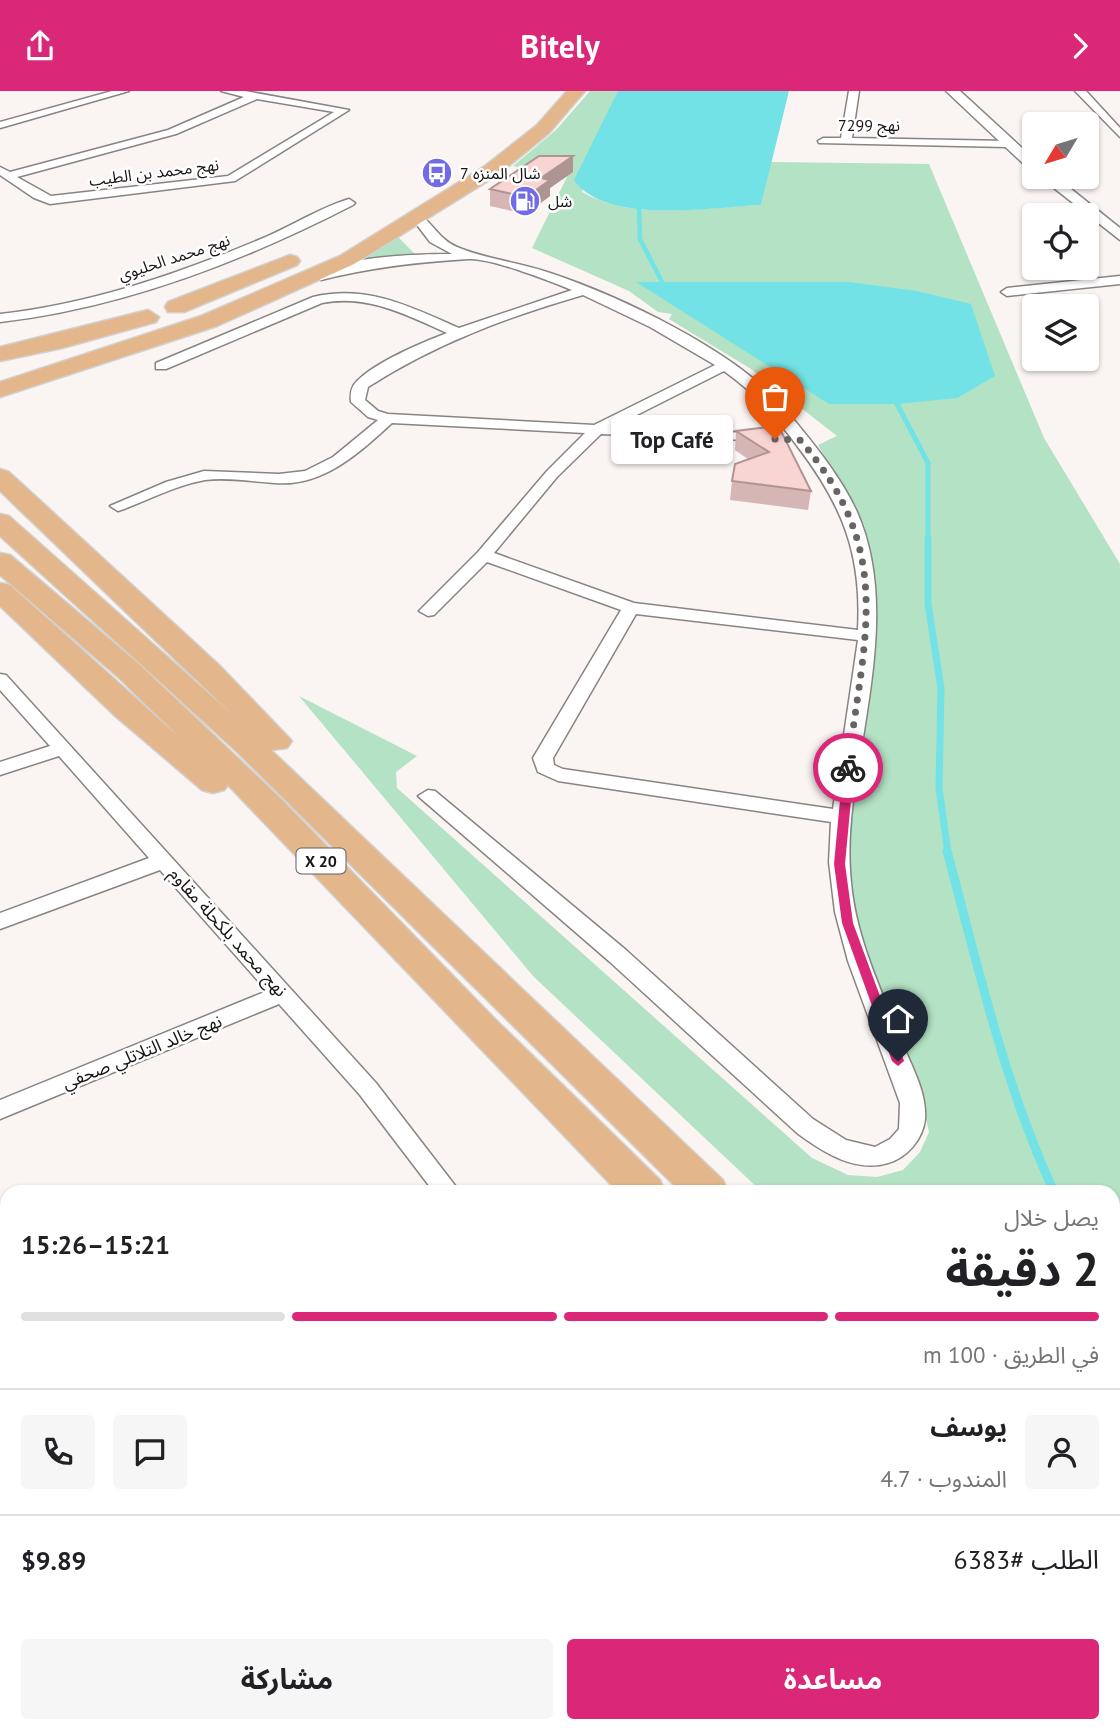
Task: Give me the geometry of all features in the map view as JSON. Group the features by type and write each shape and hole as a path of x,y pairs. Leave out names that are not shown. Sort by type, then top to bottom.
{"highway":[{"path":"0,379 197,313 394,229 511,156 544,129 576,91"},
{"path":"362,226 476,157 517,125 542,98"},
{"path":"0,414 32,394 280,291 347,260 394,229"},
{"path":"0,365 57,349 148,317 306,253"},
{"path":"0,354 54,343 148,317"},
{"path":"0,390 171,334"},
{"path":"0,461 60,531"},
{"path":"0,477 208,671 295,761 520,1011"},
{"name":"X 20","path":"0,522 14,555 269,807 482,1029 639,1185"},
{"name":"X 20","path":"14,555 247,744 700,1185"},
{"path":"0,591 124,707 235,803 482,1029"},
{"path":"663,1150 707,1185"}],"street":[{"path":"0,125 124,91"},
{"path":"226,91 255,96"},
{"path":"846,141 854,91"},
{"path":"952,91 1022,156"},
{"path":"1080,91 1120,134"},
{"path":"3,173 172,132 255,96"},
{"name":"نهج محمد بن الطيب","path":"3,173 38,196 50,200 231,179 344,110 255,96"},
{"name":"نهج 7299","path":"822,141 1007,144"},
{"path":"1062,189 1120,235"},
{"name":"نهج محمد الحليوي","path":"0,318 33,315 82,304 194,271 247,252 349,203"},
{"path":"417,217 435,240 478,258 545,275 585,291 670,334 724,366 761,393 787,418 800,440 829,474 855,526 865,575 866,636 839,864 848,923 907,1085 914,1121 906,1139 894,1151 871,1157 853,1155 805,1126 618,956 428,796"},
{"path":"280,291 354,265 424,257 478,258"},
{"path":"1007,292 1120,280"},
{"path":"585,291 526,307 457,332 362,384 357,393 363,409 388,418 800,440"},
{"path":"161,366 318,300 344,294 370,297 457,332"},
{"path":"428,611 484,555 552,474 597,429 724,366"},
{"path":"118,506 204,477 230,474 282,479 312,474 349,454 388,418"},
{"path":"484,555 631,608 866,636"},
{"path":"631,608 543,758 545,768 558,775 843,817"},
{"name":"نهج محمد بلكحلة مقاوم","path":"0,679 65,748 368,1089 443,1185"},
{"path":"0,769 65,748"},
{"path":"0,921 163,861"},
{"name":"نهج خالد التلاتلي صحفي","path":"0,1110 284,993"}],"green space":[{"path":"590,91 618,91 600,130 582,192 602,201 646,210 761,205 771,162 929,164 1044,438 1120,564 1120,1185 755,1185 533,976 299,696 417,756 396,772 397,788 812,1158 848,1175 877,1177 903,1170 920,1152 929,1132 919,1090 874,979 845,868 875,651 875,581 864,524 818,445 837,436 751,369 669,319 672,314 658,312 629,291 532,248 567,177 513,166 556,130"},
{"path":"397,236 415,254 352,262"}],"water":[{"path":"618,91 789,91 761,205 661,211 610,204 589,194 574,180"},
{"path":"636,282 849,282 917,291 971,304 995,376 957,398 897,404 829,404"}],"building":[{"path":"539,156 573,156 541,178 550,180 526,197 490,189"},
{"path":"768,427 781,431 811,491 732,481 735,464 769,452 736,431"}],"waterway":[{"path":"639,209 640,239 662,282"},
{"path":"897,404 928,463 928,604 941,688 939,788 948,853"},
{"path":"947,851 1006,1067 1051,1185"}],"way so far":[{"path":"775,439 800,440 829,474 855,526 865,575 867,622 865,659 848,768"}],"place":[{"name":"شال المنزه 7","path":"437,173"},
{"name":"شل","path":"525,201"},
{"name":"Top Café","path":"775,439"}],"route":[{"path":"848,768 840,843 842,891 848,923 898,1061"}]}
